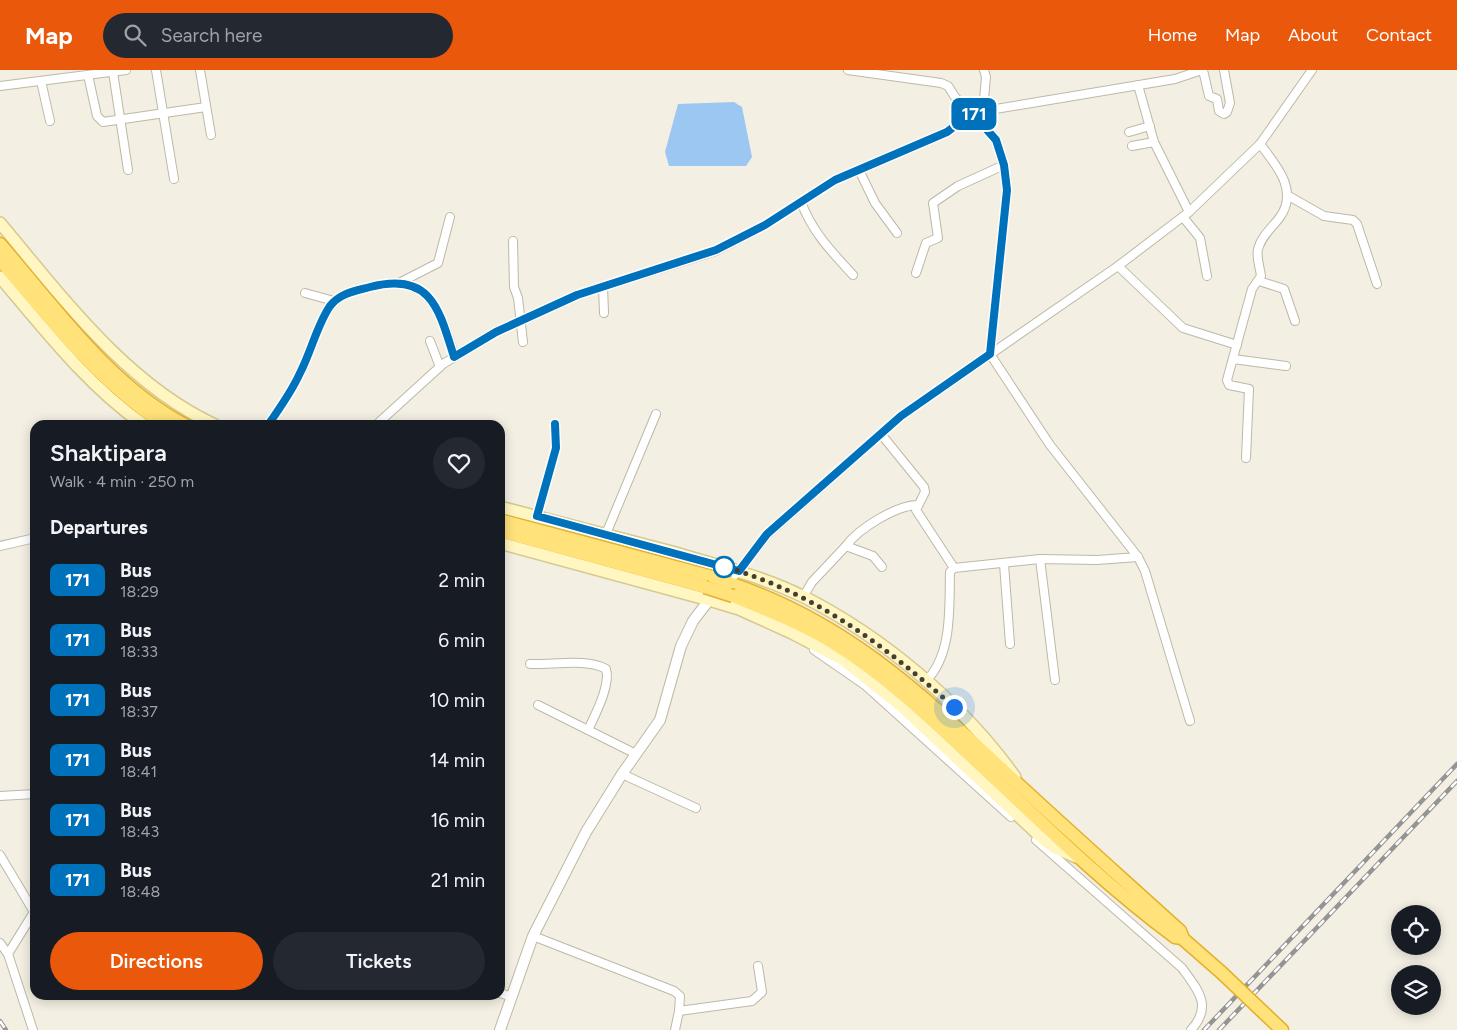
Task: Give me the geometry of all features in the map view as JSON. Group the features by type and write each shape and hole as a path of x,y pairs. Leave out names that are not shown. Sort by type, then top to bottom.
{"highway":[{"path":"0,244 91,348 119,376 155,407 177,420"},
{"path":"0,260 50,319 115,387 141,410 157,420"},
{"path":"505,521 713,577 783,604 824,625 863,657 932,720 1079,858 1134,906 1175,936 1182,938 1282,1030"},
{"path":"505,532 716,590 799,624 863,657 916,690 1180,931 1182,938"}],"main road":[{"path":"0,223 86,322 135,373 166,398 206,420"},
{"path":"0,277 93,382 137,420"},
{"path":"505,508 739,571 804,597 868,636 925,682 979,731 1025,790"},
{"path":"505,545 739,609 842,658 866,676 936,738 1043,839 1055,848 1079,858"}],"street":[{"path":"0,86 41,81 60,74 88,75 126,70"},
{"path":"156,70 174,179"},
{"path":"200,70 211,135"},
{"path":"848,70 884,72 946,84 996,140 1004,165 1007,190 990,354 1050,445 1138,556 1145,571 1190,721"},
{"path":"983,110 986,77 984,70"},
{"path":"382,420 440,367 496,332 577,295 716,250 765,225 835,180 947,132 972,113 1175,79 1203,70 1208,96 1217,99 1219,112 1224,114 1228,112 1230,103 1224,70"},
{"path":"500,1030 533,936 586,832 622,774 660,720 680,646 693,621 709,600 739,571 767,534 901,416 1118,266 1186,215 1260,144 1312,70"},
{"path":"113,72 128,170"},
{"path":"88,75 100,120 103,122 206,106"},
{"path":"41,81 50,121"},
{"path":"1138,85 1154,142 1186,215 1200,238 1207,276"},
{"path":"1129,132 1150,126"},
{"path":"1132,146 1154,142"},
{"path":"1246,458 1250,395 1246,387 1228,384 1252,289 1261,276 1258,249 1264,234 1280,216 1288,186 1260,144"},
{"path":"916,272 926,243 938,238 933,203 958,186 1004,165"},
{"path":"859,170 874,203 897,234"},
{"path":"1287,195 1317,213 1353,220 1357,224 1377,284"},
{"path":"801,202 810,224 818,236 853,275"},
{"path":"401,282 438,263 450,217"},
{"path":"513,241 514,287 522,320 522,342"},
{"path":"1118,266 1183,328 1237,345"},
{"path":"1259,281 1268,286 1284,288 1295,321"},
{"path":"271,420 300,374 329,308 334,301 353,291 387,282 401,282 417,287 428,295 438,308 454,357"},
{"path":"603,286 604,313"},
{"path":"305,293 334,301"},
{"path":"430,341 440,367"},
{"path":"1233,359 1286,366"},
{"path":"606,534 656,414"},
{"path":"537,516 556,448 555,424"},
{"path":"881,434 924,487 925,492 917,505 918,515 954,568"},
{"path":"804,597 812,582 853,536 906,506 917,505"},
{"path":"0,546 30,539"},
{"path":"846,546 872,556 882,566"},
{"path":"925,682 934,673 944,649 950,572 954,568 1040,559 1097,560 1138,556"},
{"path":"1040,559 1055,680"},
{"path":"1004,564 1010,644"},
{"path":"803,638 808,646 866,686 1074,875 1182,968 1197,989 1202,1000 1200,1020 1191,1030"},
{"path":"530,664 583,662 595,663 606,668 601,700 588,730"},
{"path":"538,705 636,754"},
{"path":"622,774 696,808"},
{"path":"0,796 30,794"},
{"path":"0,856 30,905"},
{"path":"8,954 30,918"},
{"path":"533,936 674,991 680,996 675,1030"},
{"path":"0,943 8,954 33,1030"},
{"path":"679,1011 752,1001 762,992 758,966"},
{"path":"505,995 512,997"}],"water":[{"path":"734,102 742,107 752,157 746,166 669,166 665,152 678,104"}],"railway":[{"path":"1204,1030 1457,764"},
{"path":"1219,1030 1457,781"},
{"path":"0,1021 6,1030"}],"bus line":[{"name":"171","path":"272,420 300,374 329,308 342,295 387,282 401,282 417,287 428,295 438,308 454,357 496,332 577,295 716,250 765,225 835,180 947,132 972,113 996,140 1004,165 1007,190 990,354 901,416 767,534 739,571 537,516 556,448 555,424"}],"route":[{"path":"724,567 722,566 804,597 838,617 900,660 954,707"}]}
